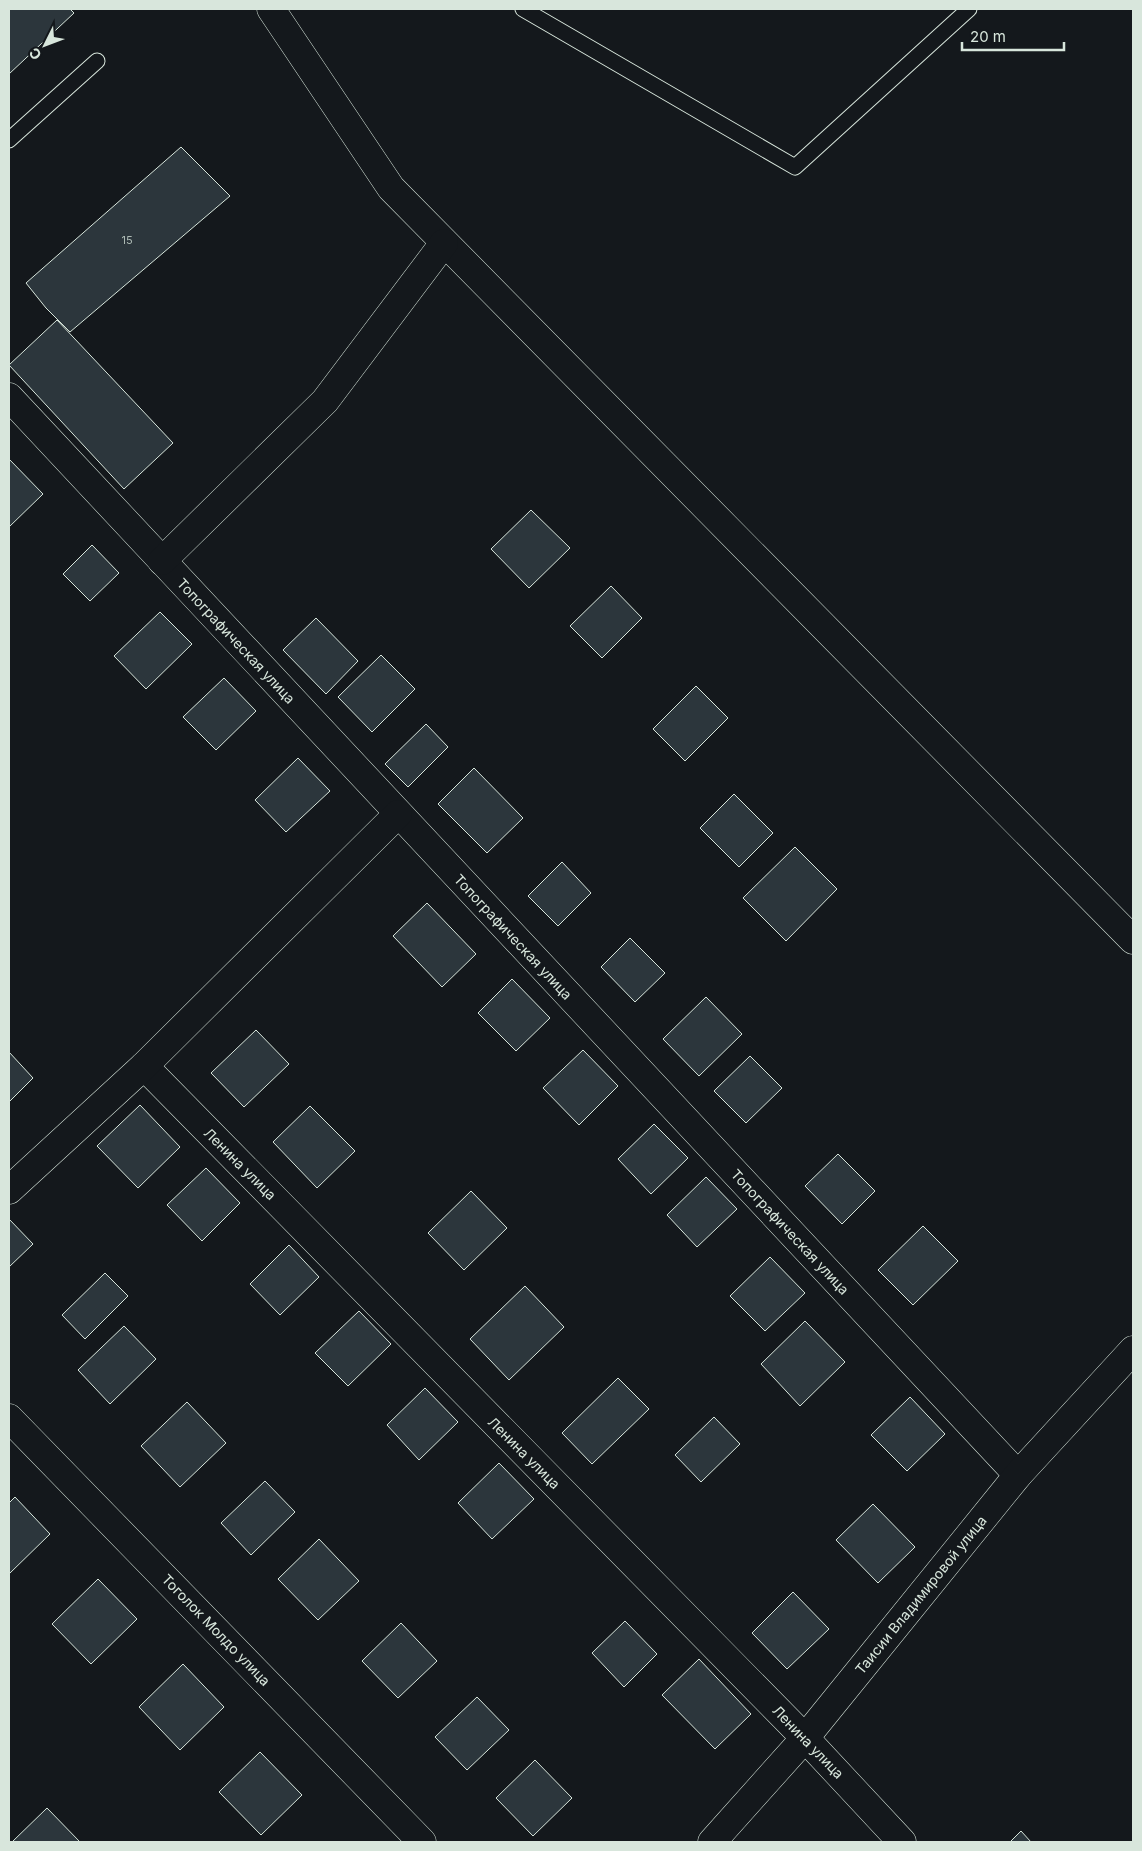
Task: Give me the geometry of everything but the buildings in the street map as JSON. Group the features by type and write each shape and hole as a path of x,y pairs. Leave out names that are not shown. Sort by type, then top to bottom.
{"street":[{"path":"271,9 391,188 1133,940"},
{"path":"162,561 325,401 444,243"},
{"name":"Топографическая улица","path":"9,397 1018,1475"},
{"path":"9,1190 144,1066 398,814"},
{"name":"Ленина улица","path":"144,1066 805,1738 902,1842"},
{"name":"Таисии Владимировой улица","path":"712,1842 805,1738 1018,1475 1133,1350"},
{"name":"Тоголок Молдо улица","path":"9,1418 422,1842"}],"lane":[{"path":"523,9 795,167 969,9"},
{"path":"9,140 97,61"}]}
